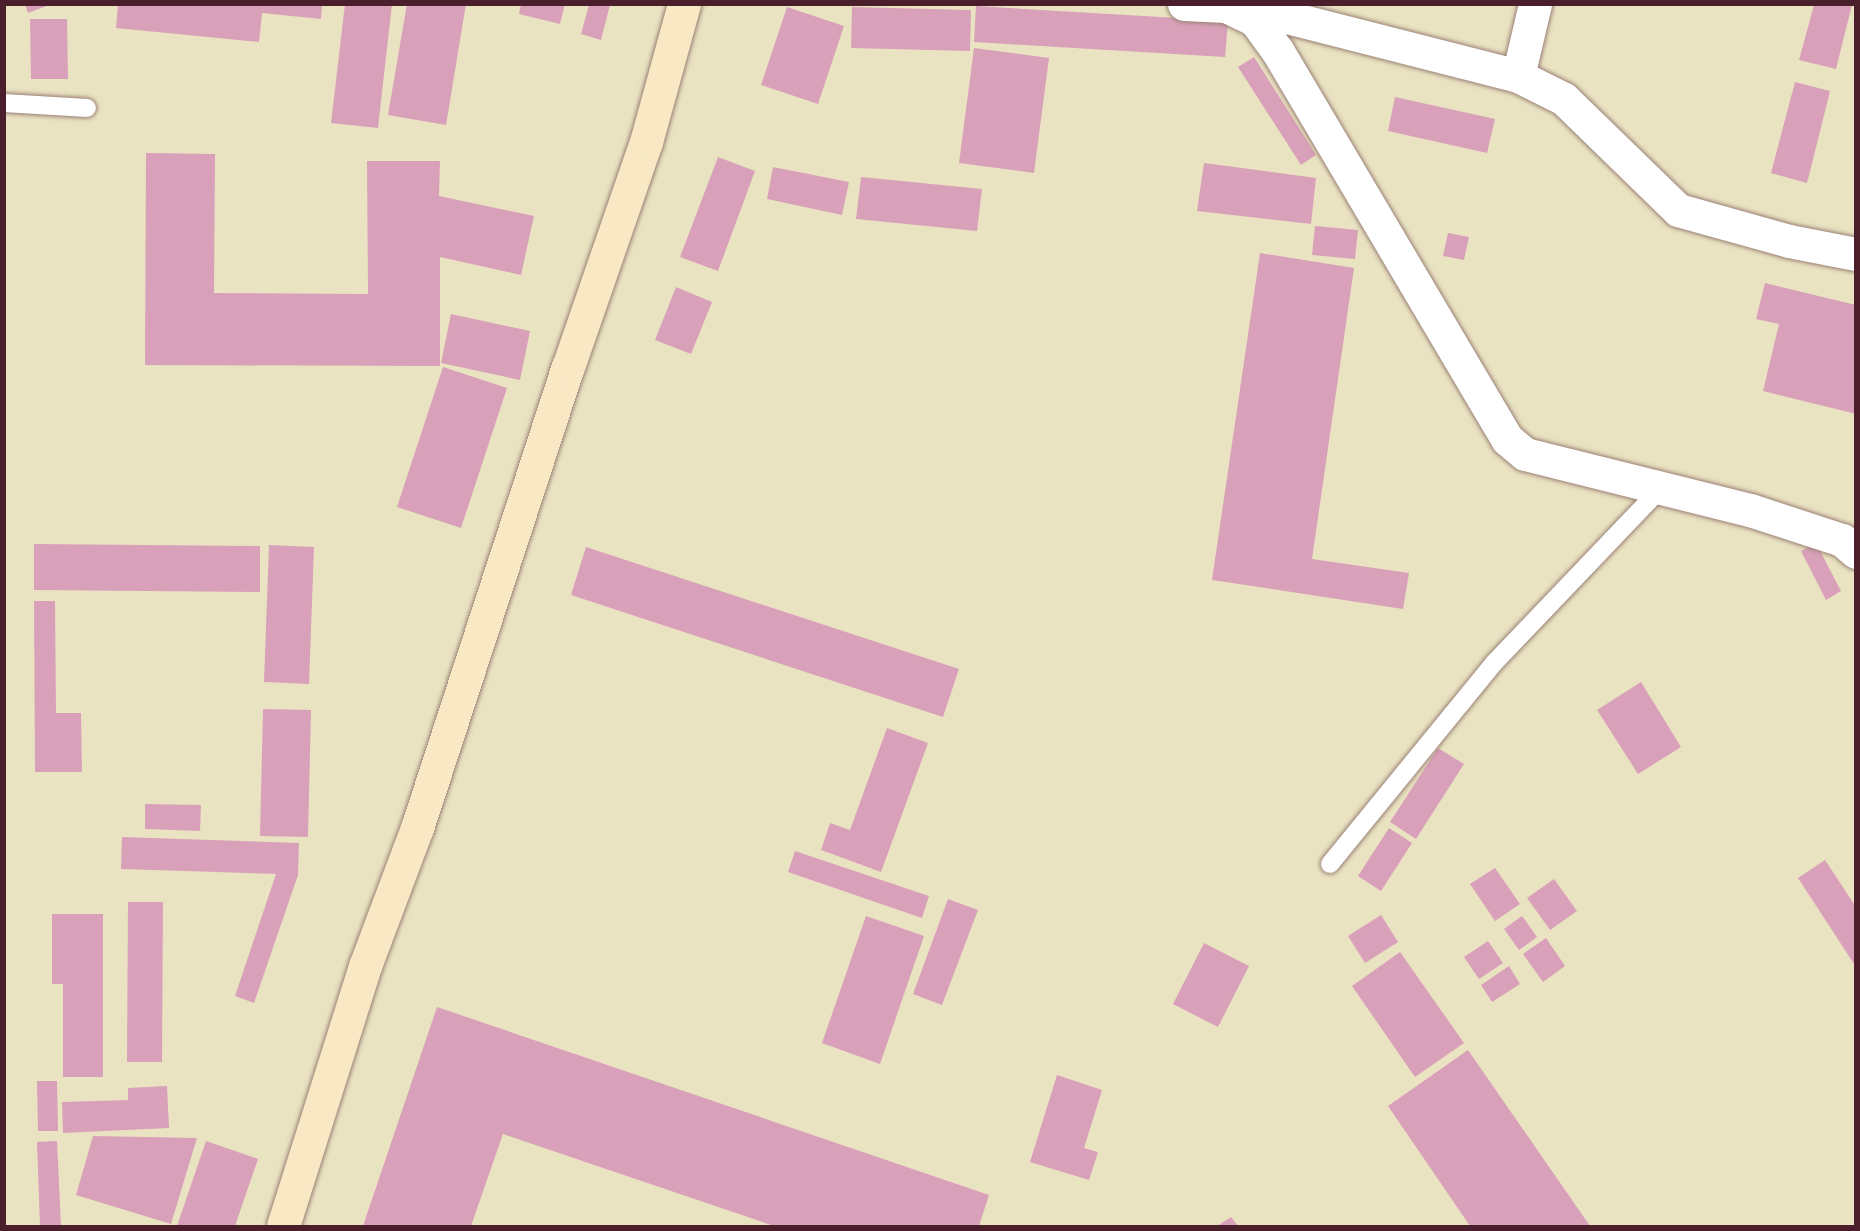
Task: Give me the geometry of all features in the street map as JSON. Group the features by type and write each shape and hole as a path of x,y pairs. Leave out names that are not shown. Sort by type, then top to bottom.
{"main road":[{"path":"283,1227 365,966 417,828 568,367 646,142 684,4"}],"street":[{"path":"1184,4 1226,6 1255,20 1277,50 1507,439 1525,454 1551,464 1662,487 1750,510 1842,540 1856,552"},
{"path":"1518,76 1535,4"},
{"path":"1255,20 1279,15 1518,76 1564,99 1678,210 1789,242 1856,254"}],"lane":[{"path":"4,103 87,108"},
{"path":"1330,864 1494,663 1662,487"}],"building":[{"path":"25,4 49,4 49,5 28,13"},
{"path":"118,4 322,4 321,19 262,13 259,42 116,28"},
{"path":"345,4 392,4 378,128 331,123"},
{"path":"407,4 466,4 446,125 388,115"},
{"path":"521,4 565,4 560,24 519,14"},
{"path":"589,5 610,5 601,40 581,34"},
{"path":"1814,5 1852,5 1836,69 1799,60"},
{"path":"976,6 1228,21 1225,57 974,42"},
{"path":"787,7 844,26 818,104 761,85"},
{"path":"852,7 971,10 970,51 851,48"},
{"path":"30,19 67,19 68,79 31,79"},
{"path":"974,48 1049,58 1034,173 959,163"},
{"path":"1254,57 1316,155 1301,165 1238,67"},
{"path":"1795,82 1830,91 1807,183 1771,173"},
{"path":"1395,97 1495,119 1487,153 1388,131"},
{"path":"146,153 215,154 214,293 368,294 367,161 440,161 439,196 534,216 521,275 440,257 440,366 145,365"},
{"path":"718,157 755,171 718,271 680,257"},
{"path":"1204,163 1316,178 1311,224 1197,211"},
{"path":"773,167 849,182 842,215 767,199"},
{"path":"861,177 982,189 977,231 856,219"},
{"path":"1315,226 1358,230 1355,259 1312,255"},
{"path":"1448,233 1469,237 1464,260 1443,256"},
{"path":"1260,253 1354,268 1312,559 1409,573 1403,609 1212,580"},
{"path":"1765,283 1856,305 1856,414 1763,391 1779,324 1756,319"},
{"path":"676,287 712,302 691,354 655,340"},
{"path":"451,314 530,331 520,380 441,363"},
{"path":"443,367 507,388 461,528 397,507"},
{"path":"1816,543 1841,591 1826,600 1801,551"},
{"path":"34,544 260,546 260,592 34,590"},
{"path":"269,545 314,547 309,684 264,682"},
{"path":"586,547 959,669 943,717 571,595"},
{"path":"34,601 55,601 56,713 81,713 82,772 35,772"},
{"path":"1641,682 1681,747 1638,774 1597,710"},
{"path":"263,709 311,710 308,837 260,836"},
{"path":"887,728 928,743 881,872 821,850 830,823 850,830"},
{"path":"1438,748 1464,764 1416,839 1390,822"},
{"path":"145,804 201,805 200,831 145,829"},
{"path":"1389,828 1412,843 1381,891 1358,876"},
{"path":"122,837 299,843 298,875 254,1003 235,996 276,874 121,869"},
{"path":"795,851 929,896 922,918 788,872"},
{"path":"1825,860 1856,907 1856,967 1798,878"},
{"path":"1495,868 1520,904 1495,921 1470,884"},
{"path":"1554,879 1577,911 1550,930 1527,898"},
{"path":"948,899 978,910 942,1005 913,994"},
{"path":"128,902 163,902 162,1062 127,1062"},
{"path":"52,914 103,914 103,1077 63,1077 63,984 52,984"},
{"path":"1381,915 1398,942 1365,963 1348,936"},
{"path":"866,916 924,936 880,1064 822,1043"},
{"path":"1522,916 1537,937 1519,950 1504,929"},
{"path":"1546,938 1565,966 1543,982 1523,954"},
{"path":"1488,941 1503,963 1479,979 1464,957"},
{"path":"1204,943 1249,966 1218,1027 1173,1004"},
{"path":"1400,952 1464,1043 1415,1077 1352,986"},
{"path":"1509,966 1520,984 1492,1002 1481,985"},
{"path":"437,1007 989,1195 979,1226 774,1226 503,1134 471,1226 363,1226"},
{"path":"1468,1050 1590,1226 1470,1226 1388,1106"},
{"path":"1057,1075 1102,1090 1084,1148 1098,1152 1089,1180 1030,1162"},
{"path":"37,1081 57,1081 58,1131 38,1131"},
{"path":"167,1086 169,1128 63,1133 62,1102 128,1100 128,1088"},
{"path":"93,1136 197,1138 171,1224 76,1195"},
{"path":"57,1141 61,1226 40,1226 37,1142"},
{"path":"206,1141 258,1159 235,1226 177,1226"},
{"path":"1231,1217 1238,1226 1217,1226"}]}
